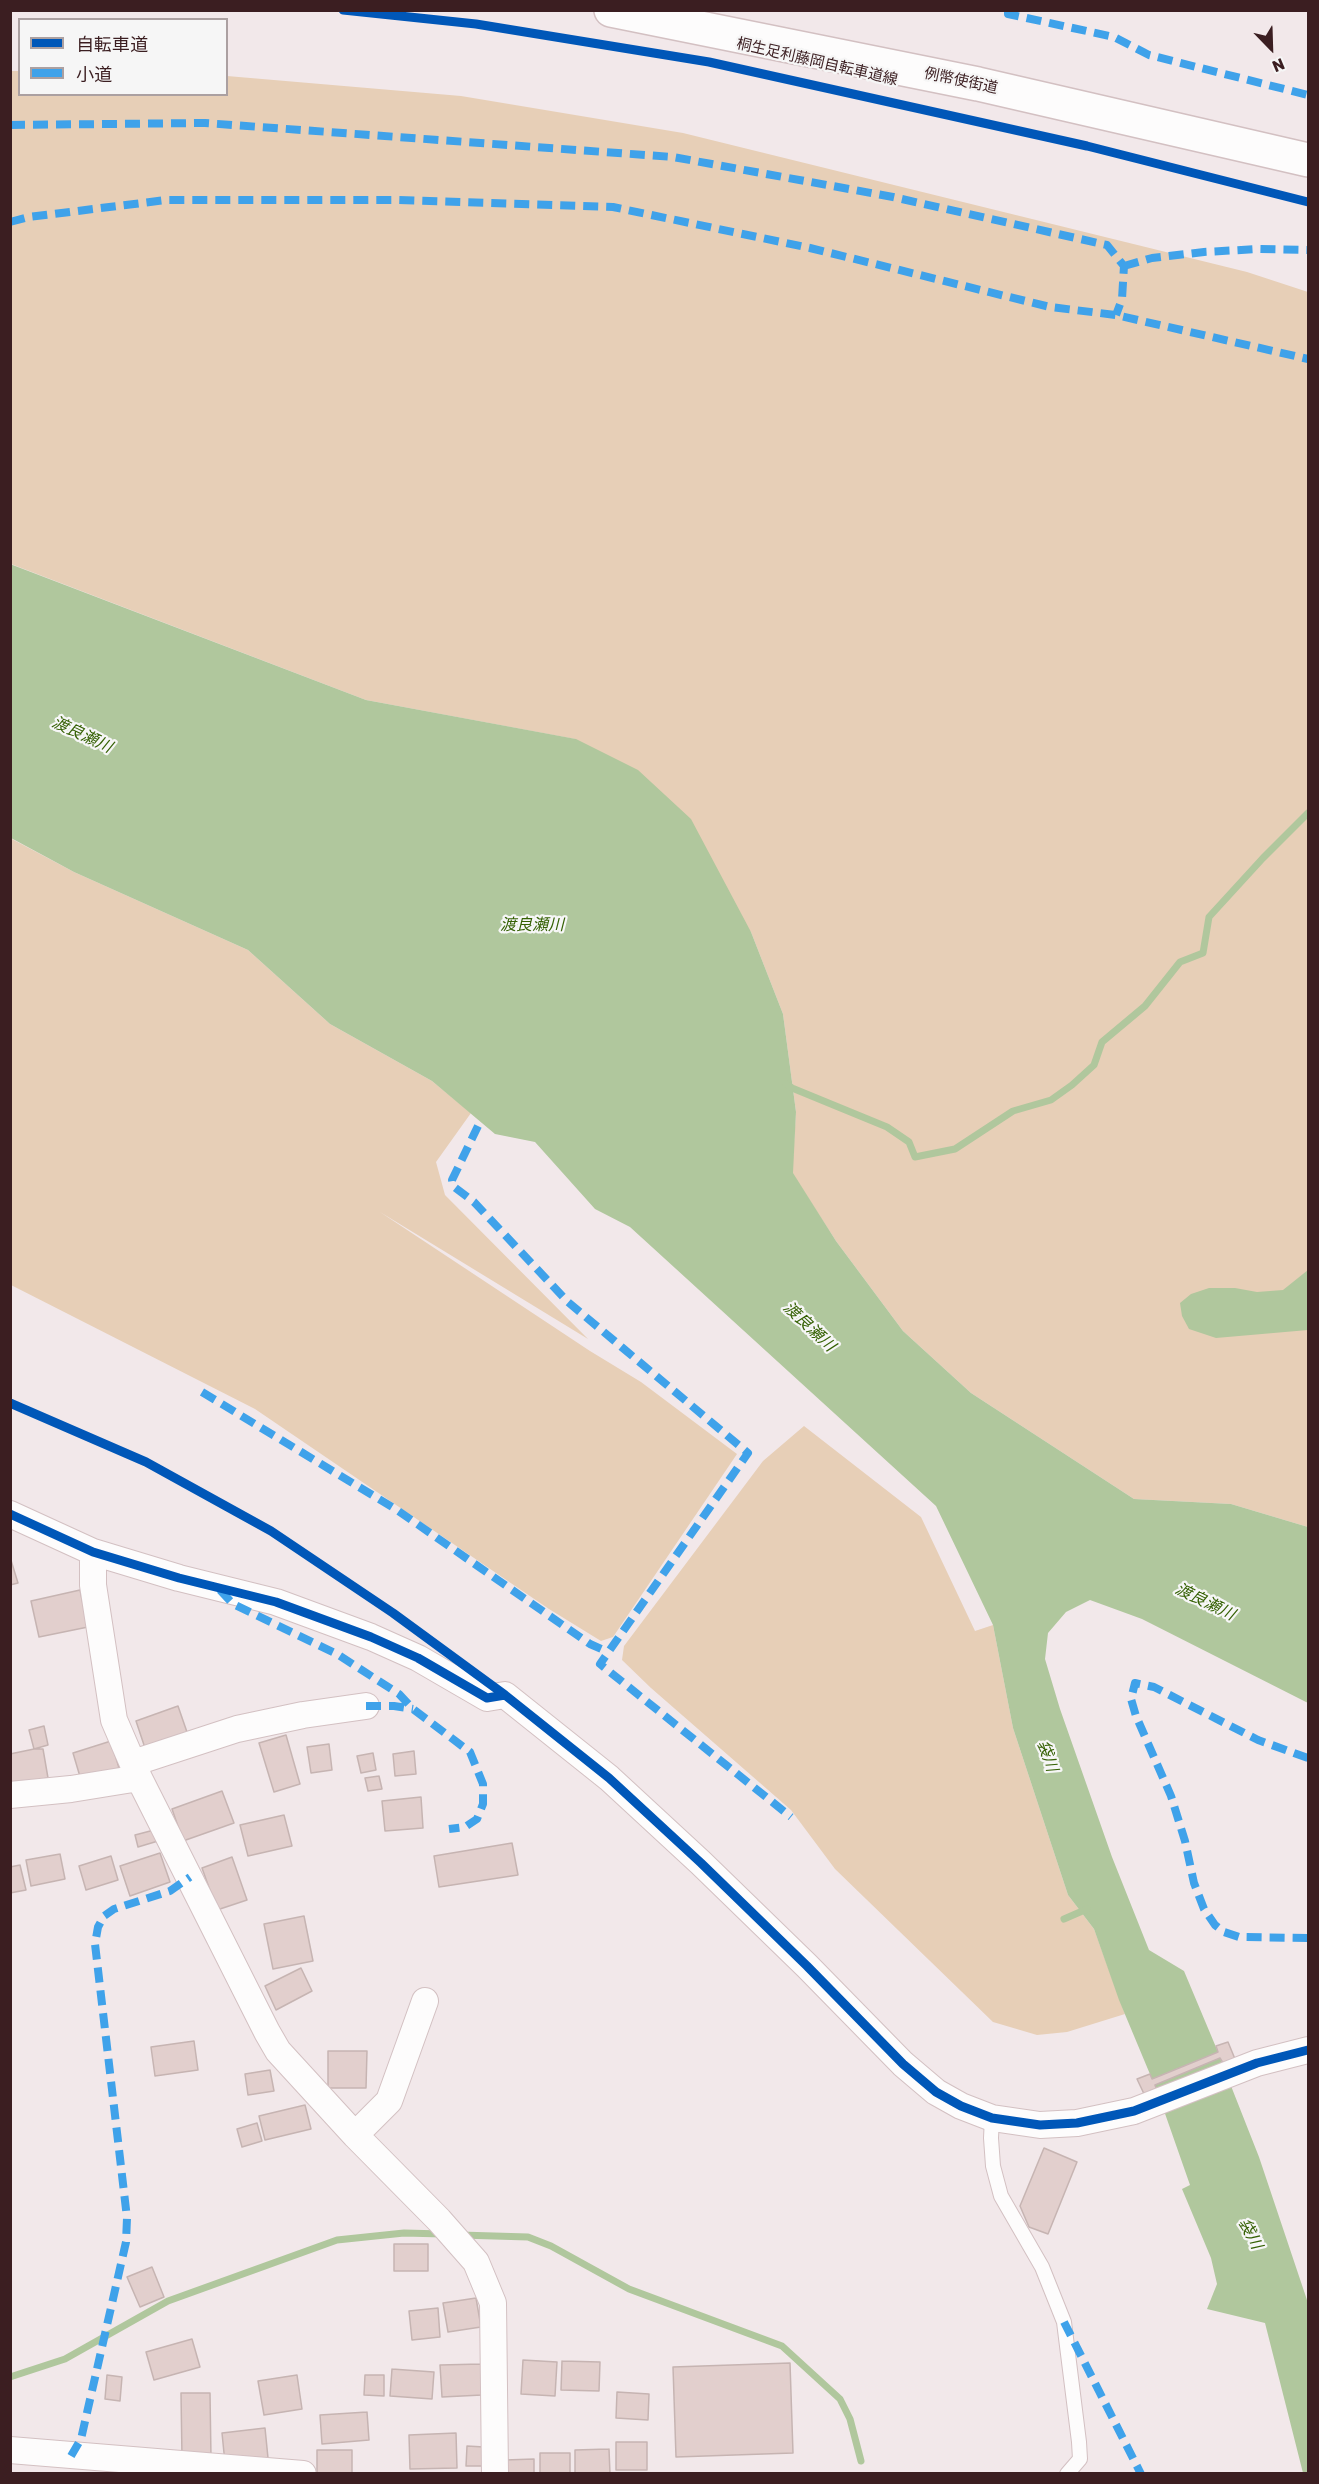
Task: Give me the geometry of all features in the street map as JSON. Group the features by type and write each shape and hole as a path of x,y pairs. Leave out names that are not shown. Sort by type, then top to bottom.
{"main road":[{"name":"例幣使街道","path":"611,10 978,84 1308,160"}],"street":[{"path":"10,1514 93,1552 179,1578 276,1602 371,1637 409,1654 487,1698 505,1695 609,1778 701,1863 903,2064 936,2092 962,2106 992,2118 1040,2125 1109,2118 1231,2072 1308,2050"},
{"path":"93,1552 93,1585 114,1720 136,1770 278,2051 476,2262 493,2303 495,2474"},
{"path":"10,1795 71,1789 136,1770 237,1729 303,1715 366,1706"},
{"path":"355,2135 389,2101 425,2001"},
{"path":"10,2450 69,2465 303,2474"},
{"path":"312,2474 325,2474"}],"lane":[{"path":"992,2118 993,2166 1001,2196 1042,2266 1064,2322 1080,2459 1067,2474"}],"shaded area":[{"path":"10,71 18,71 18,96 228,96 228,76 461,96 683,133 1247,272 1308,292 1308,1527 1231,1504 1134,1499 971,1393 903,1331 836,1241 792,1173 796,1112 783,1014 751,932 575,739 366,700 11,564"},
{"path":"10,838 74,872 248,950 330,1024 432,1081 471,1113 436,1162 445,1195 588,1339 380,1212 590,1351 641,1382 737,1454 613,1637 601,1641 549,1609 255,1409 11,1285"},
{"path":"804,1426 921,1517 975,1631 993,1625 1013,1728 1068,1895 1094,1929 1125,2014 1067,2032 1037,2035 993,2022 835,1869 791,1810 622,1660 624,1646 763,1461"}],"water":[{"name":"渡良瀬川","path":"10,564 366,700 576,739 638,770 691,819 751,932 783,1014 796,1112 793,1173 836,1241 903,1331 971,1393 1134,1499 1231,1504 1308,1527 1308,1703 1142,1619 1090,1600 1066,1612 1048,1633 1045,1659 1060,1709 1112,1857 1149,1950 1184,1971 1218,2052 1152,2079 1119,2000 1094,1929 1068,1895 1013,1728 993,1625 936,1506 630,1227 595,1209 535,1142 495,1134 432,1081 330,1024 248,950 74,872 11,838"},
{"path":"1308,1270 1308,1330 1216,1338 1189,1329 1182,1316 1180,1303 1191,1294 1209,1288 1235,1288 1257,1292 1283,1290"},
{"name":"袋川","path":"1220,2058 1259,2157 1308,2303 1308,2473 1303,2473 1265,2323 1207,2309 1217,2284 1211,2258 1182,2189 1190,2185 1155,2085"}],"building":[{"path":"10,1557 18,1583 10,1585"},
{"path":"80,1590 88,1627 39,1637 31,1601"},
{"path":"178,1706 188,1735 146,1751 136,1721"},
{"path":"44,1726 48,1745 34,1749 29,1730"},
{"path":"286,1735 300,1784 274,1792 259,1743"},
{"path":"111,1741 119,1768 81,1780 73,1753"},
{"path":"329,1744 332,1770 311,1773 307,1747"},
{"path":"43,1749 48,1778 10,1785 10,1754"},
{"path":"414,1751 416,1774 395,1776 393,1754"},
{"path":"373,1753 376,1770 361,1773 357,1756"},
{"path":"379,1776 382,1789 368,1791 365,1778"},
{"path":"222,1791 234,1823 183,1841 172,1809"},
{"path":"421,1797 423,1828 385,1831 382,1801"},
{"path":"284,1815 292,1846 248,1856 240,1825"},
{"path":"154,1830 158,1841 138,1847 135,1835"},
{"path":"512,1843 518,1875 439,1887 434,1856"},
{"path":"160,1853 170,1882 130,1896 120,1866"},
{"path":"60,1854 65,1879 31,1886 26,1860"},
{"path":"111,1856 118,1880 86,1890 79,1866"},
{"path":"232,1857 247,1900 217,1910 202,1868"},
{"path":"20,1865 26,1890 10,1893 10,1867"},
{"path":"304,1916 313,1961 273,1969 264,1924"},
{"path":"301,1968 312,1991 276,2010 265,1986"},
{"path":"194,2041 198,2070 155,2076 151,2047"},
{"path":"1228,2042 1235,2059 1223,2063 1220,2058 1155,2085 1157,2091 1145,2096 1137,2079 1150,2074 1152,2079 1184,2066 1218,2052 1216,2046"},
{"path":"328,2051 367,2051 366,2088 328,2088"},
{"path":"270,2070 274,2091 248,2095 245,2074"},
{"path":"305,2105 311,2129 265,2140 259,2116"},
{"path":"257,2123 262,2141 242,2147 237,2129"},
{"path":"1044,2148 1077,2162 1048,2234 1029,2227 1020,2206"},
{"path":"394,2244 428,2244 428,2271 394,2271"},
{"path":"152,2267 164,2297 140,2307 127,2277"},
{"path":"476,2298 481,2327 448,2332 443,2303"},
{"path":"438,2308 440,2337 412,2340 409,2311"},
{"path":"192,2339 200,2367 154,2380 146,2352"},
{"path":"523,2360 557,2362 555,2396 521,2394"},
{"path":"562,2361 600,2362 599,2391 561,2390"},
{"path":"790,2363 793,2453 676,2457 673,2367"},
{"path":"481,2364 482,2395 442,2397 440,2365"},
{"path":"392,2369 434,2372 432,2399 390,2396"},
{"path":"107,2375 122,2377 120,2401 105,2399"},
{"path":"297,2375 302,2409 264,2415 258,2381"},
{"path":"365,2375 384,2375 384,2396 364,2395"},
{"path":"617,2392 649,2394 648,2420 616,2418"},
{"path":"181,2393 210,2393 211,2458 182,2458"},
{"path":"367,2412 369,2440 322,2444 320,2415"},
{"path":"265,2428 268,2458 225,2463 222,2433"},
{"path":"456,2433 457,2468 410,2469 409,2435"},
{"path":"616,2442 647,2442 647,2470 616,2470"},
{"path":"467,2446 484,2447 483,2466 466,2466"},
{"path":"609,2449 610,2474 575,2474 575,2450"},
{"path":"317,2450 352,2450 352,2473 317,2473"},
{"path":"540,2453 570,2453 570,2474 540,2474"},
{"path":"534,2459 534,2474 506,2474 505,2460"}],"waterway":[{"path":"786,1084 887,1127 909,1142 915,1157 955,1149 1013,1111 1051,1100 1094,1065 1102,1042 1145,1006 1180,962 1203,953 1209,917 1308,813"},
{"path":"1064,1919 1087,1909"},
{"path":"10,2377 65,2359 168,2301 337,2240 404,2233 443,2234"},
{"path":"460,2235 528,2237 551,2246 629,2289 782,2346 840,2399 850,2419 861,2461"}],"marked path":[{"path":"1008,10 1008,14 1114,37 1149,55 1308,95"},
{"path":"10,125 205,123 673,157 893,197 1107,245 1124,266 1122,299 1116,315"},
{"path":"10,222 29,217 166,200 398,200 613,207 810,248 1050,307 1116,315 1308,359"},
{"path":"1124,266 1152,258 1204,252 1259,249 1308,250"},
{"path":"478,1126 452,1180 453,1186 474,1202 568,1302 748,1453 600,1664 791,1817"},
{"path":"202,1392 397,1510 590,1644 608,1652"},
{"path":"220,1590 233,1604 337,1654 399,1694 413,1709 470,1752 483,1784 483,1804 477,1819 465,1827 449,1829"},
{"path":"1308,1758 1258,1740 1154,1687 1135,1683 1131,1699 1136,1716 1171,1796 1185,1841 1194,1883 1204,1909 1215,1925 1224,1932 1239,1937 1308,1938"},
{"path":"366,1706 413,1709"},
{"path":"71,2456 81,2439 126,2242 127,2218 95,1944 98,1927 104,1916 114,1909 170,1891 190,1877"},
{"path":"1064,2322 1141,2474"}],"cycle path":[{"path":"343,10 476,24 709,62 1087,146 1308,202"},
{"path":"10,1403 146,1462 271,1531 393,1613 505,1695 609,1778 807,1966 903,2064 936,2092 961,2106 992,2118 1040,2125 1077,2123 1134,2111 1257,2063 1308,2050"},
{"path":"10,1514 93,1552 179,1578 276,1602 371,1637 418,1658 487,1698 505,1695"}]}
